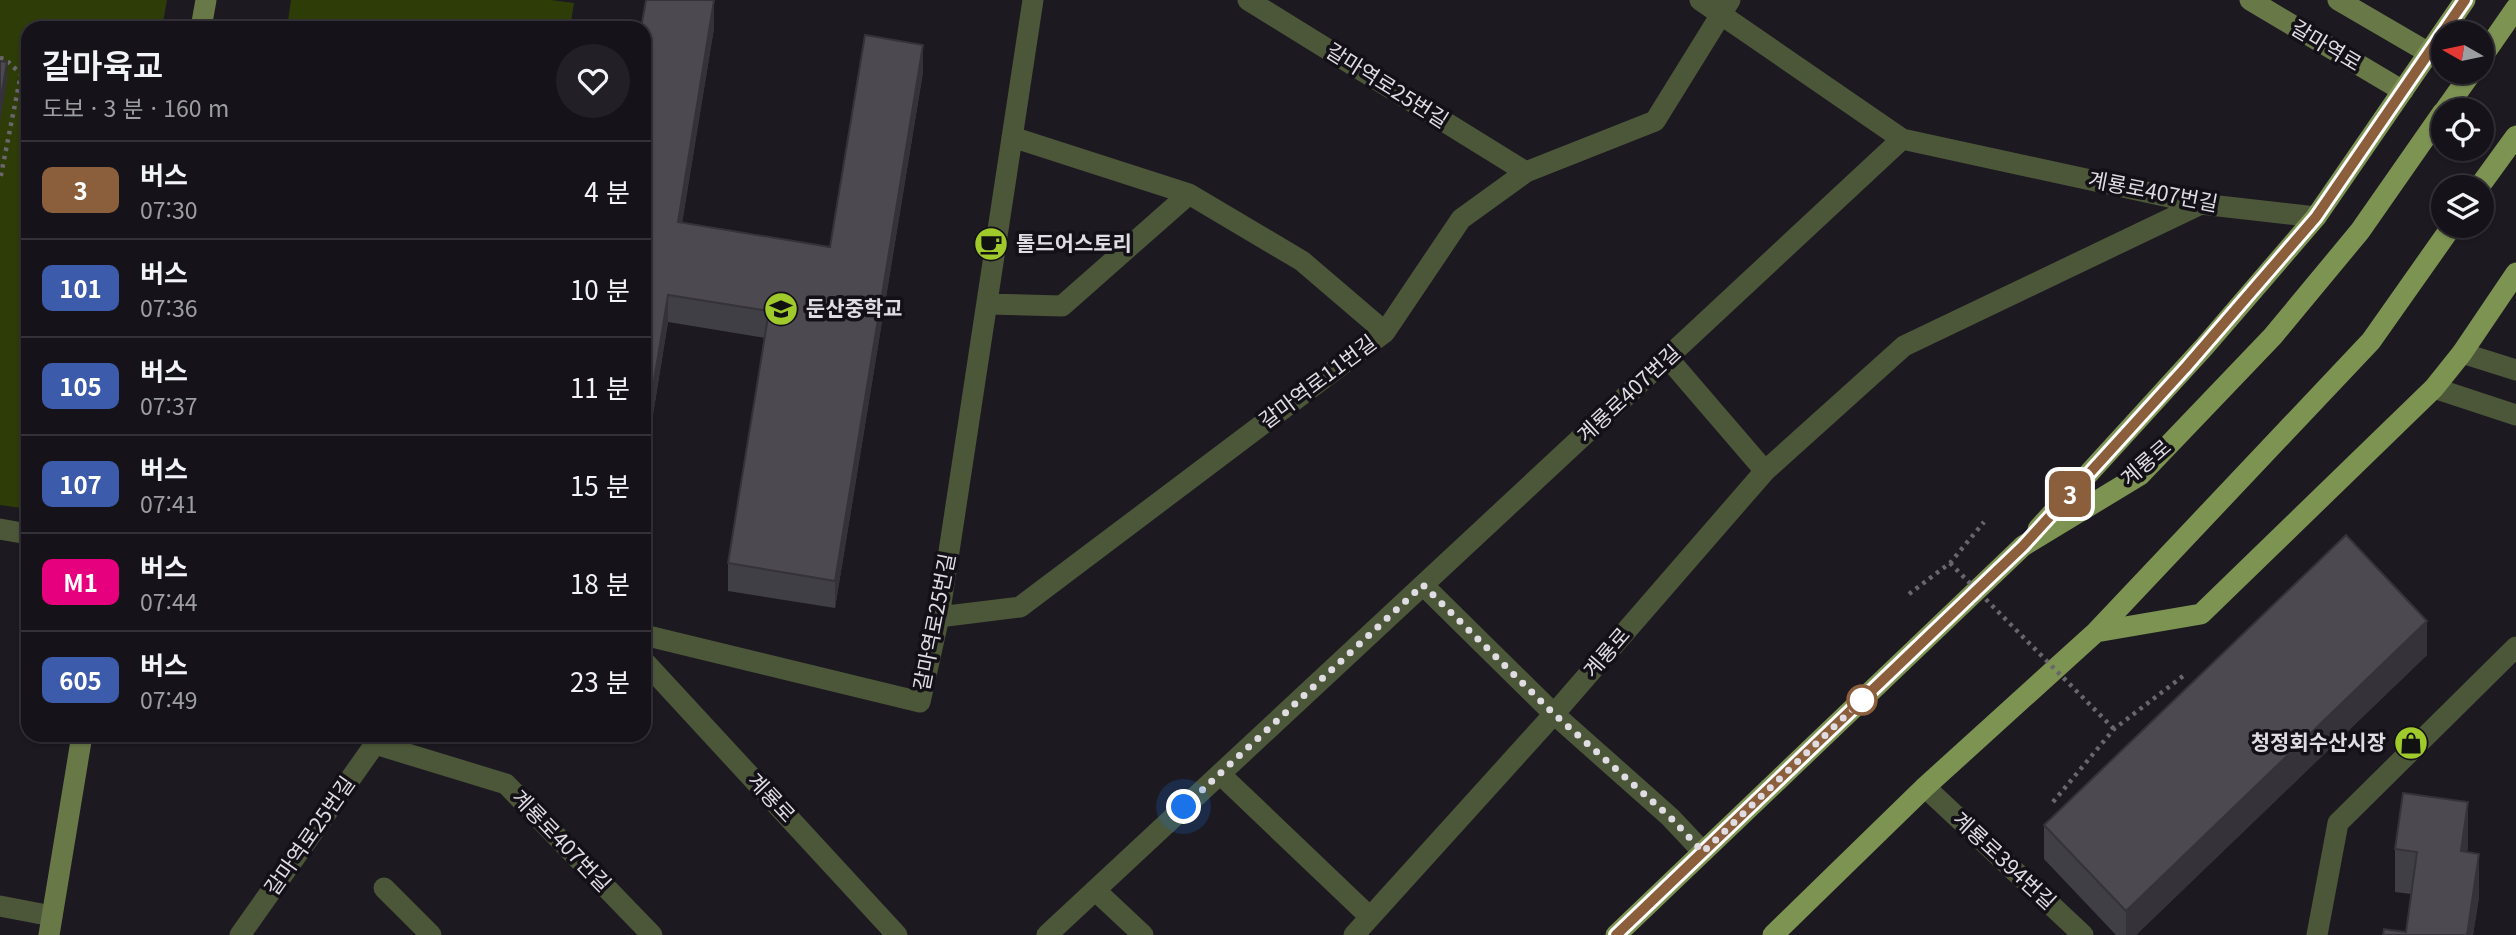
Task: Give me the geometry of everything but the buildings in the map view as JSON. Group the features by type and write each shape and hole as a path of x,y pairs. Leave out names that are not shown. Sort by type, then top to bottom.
{"main road":[{"path":"202,21 206,0"},
{"name":"갈마역로","path":"2250,0 2403,91"},
{"path":"2338,0 2428,53"},
{"path":"2023,546 2205,346 2316,217 2465,0"},
{"path":"2494,40 2516,8"},
{"name":"계룡로","path":"1616,935 2023,546 2140,475 2273,336 2360,231 2431,130"},
{"path":"2488,175 2516,136"},
{"path":"1773,935 1925,788 2096,632 2371,341 2444,238"},
{"path":"2096,632 2201,614 2434,388 2462,353 2516,273"},
{"path":"50,925 81,742"}],"street":[{"name":"갈마역로25번길","path":"651,637 920,702 939,617 1033,0"},
{"name":"갈마역로25번길","path":"1248,0 1526,172"},
{"path":"1700,0 1726,6 1902,139"},
{"name":"갈마역로11번길","path":"939,617 1020,607 1385,332 1461,219 1526,172 1655,121 1726,6"},
{"path":"1013,137 1189,194 1303,261 1385,332"},
{"name":"계룡로407번길","path":"1047,935 1902,139 2201,204 2316,217"},
{"path":"987,304 1062,306 1189,194"},
{"name":"계룡로","path":"1354,935 1554,714 1765,471 1903,346 2201,204"},
{"path":"2462,353 2516,370"},
{"path":"1667,357 1765,471"},
{"path":"2434,388 2516,415"},
{"path":"0,529 21,533"},
{"path":"1423,585 1554,714 1670,817 1703,852"},
{"path":"2317,935 2338,823 2516,647"},
{"name":"계룡로","path":"651,669 897,935"},
{"name":"갈마역로25번길","path":"240,935 373,742"},
{"name":"계룡로407번길","path":"384,742 506,784 652,935"},
{"path":"1220,774 1370,917"},
{"name":"계룡로394번길","path":"1925,788 2083,935"},
{"path":"384,888 431,935"},
{"path":"1096,890 1143,935"},
{"path":"0,906 50,925"}],"path":[{"path":"0,58 5,59 21,74 0,180"},
{"path":"1909,594 1950,563 1984,522"},
{"path":"1950,563 2113,729"},
{"path":"2053,803 2113,729 2187,673"}],"green space":[{"path":"0,0 167,0 163,21 21,21 21,508 0,505"},
{"path":"291,0 551,0 574,3 571,21 288,21"}],"bus line":[{"name":"3","path":"1616,935 2023,546 2187,366 2316,217 2465,0"}],"place":[{"name":"톨드어스토리","path":"991,244"},
{"name":"둔산중학교","path":"781,309"},
{"name":"청정회수산시장","path":"2411,743"}],"route":[{"path":"1184,807 1423,585 1554,714 1670,817 1703,852 1862,700"}]}
